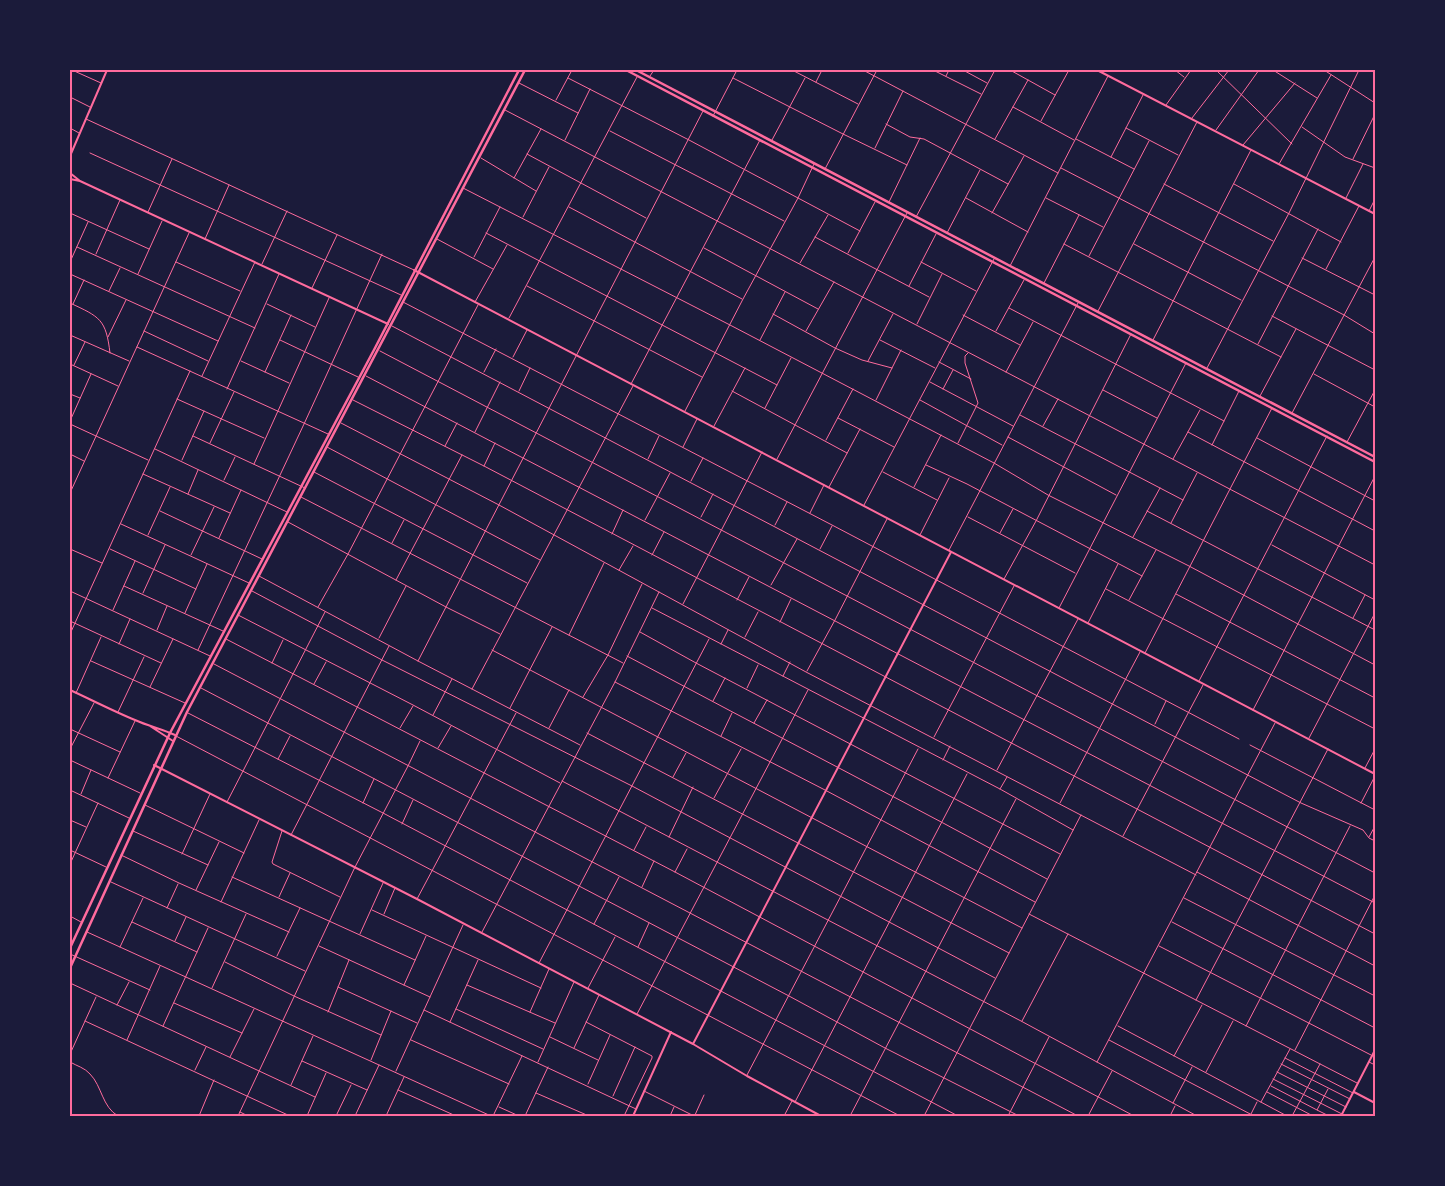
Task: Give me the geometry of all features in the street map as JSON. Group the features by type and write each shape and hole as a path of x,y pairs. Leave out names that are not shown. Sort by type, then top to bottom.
{"main road":[{"path":"70,948 154,764 519,70"},
{"path":"70,968 187,712 525,70"},
{"path":"626,70 703,111 714,114 772,141 813,166 825,169 1044,283 1078,304 1097,312 1186,363 1375,462"},
{"path":"636,70 760,140 813,166 992,262 1207,369 1375,457"},
{"path":"663,90 665,86"},
{"path":"274,539 278,541"},
{"path":"110,860 117,863"}],"street":[{"path":"72,70 102,84"},
{"path":"70,156 107,70"},
{"path":"556,101 572,70"},
{"path":"650,77 654,70"},
{"path":"714,114 737,71 732,70"},
{"path":"792,70 858,105"},
{"path":"816,82 822,70"},
{"path":"863,70 1058,173"},
{"path":"825,169 877,70"},
{"path":"933,70 982,94"},
{"path":"946,76 949,70"},
{"path":"963,70 988,83"},
{"path":"915,221 995,70"},
{"path":"1010,70 1055,95"},
{"path":"1041,122 1069,70"},
{"path":"1097,70 1375,214"},
{"path":"1175,70 1185,78"},
{"path":"1166,105 1191,70"},
{"path":"1216,70 1292,144"},
{"path":"1192,118 1229,70"},
{"path":"1216,131 1259,70"},
{"path":"1273,70 1318,98"},
{"path":"1324,70 1375,103"},
{"path":"1207,369 1289,213 1359,70"},
{"path":"1279,164 1331,75"},
{"path":"508,320 638,76"},
{"path":"1010,266 1109,76"},
{"path":"772,141 805,77"},
{"path":"568,78 860,231"},
{"path":"733,78 907,165"},
{"path":"995,139 1028,80"},
{"path":"518,83 578,113"},
{"path":"1243,145 1295,83"},
{"path":"565,140 590,89"},
{"path":"874,150 903,91"},
{"path":"1111,157 1144,94"},
{"path":"70,97 91,107"},
{"path":"1013,107 1134,169"},
{"path":"504,110 565,140 893,314 1375,565"},
{"path":"418,661 522,457 562,384 646,218 703,111"},
{"path":"1353,160 1375,114"},
{"path":"86,119 414,270 1328,749 1375,775 1361,803"},
{"path":"1097,312 1197,121"},
{"path":"886,124 910,137 920,138 951,153 1008,184"},
{"path":"1302,127 1340,154 1375,168"},
{"path":"70,128 80,133"},
{"path":"514,179 542,128"},
{"path":"1126,128 1178,156"},
{"path":"609,130 785,222"},
{"path":"888,202 920,138"},
{"path":"472,689 593,462 649,350 760,140"},
{"path":"1089,256 1149,140"},
{"path":"1152,341 1251,149"},
{"path":"90,153 402,295"},
{"path":"527,154 646,218"},
{"path":"992,212 1024,155"},
{"path":"147,213 173,158"},
{"path":"480,158 536,191"},
{"path":"1345,198 1364,163"},
{"path":"522,218 549,166"},
{"path":"684,412 742,299 798,198 813,166"},
{"path":"1061,168 1344,315 1375,334"},
{"path":"946,233 980,169"},
{"path":"70,173 80,181 147,213 391,325 1300,803 1363,830 1369,838 1375,841"},
{"path":"70,179 80,181"},
{"path":"70,183 76,181"},
{"path":"205,239 230,184"},
{"path":"1164,184 1273,242"},
{"path":"1234,184 1342,242"},
{"path":"463,188 792,357 994,463 1048,495 1189,566 1375,664"},
{"path":"965,198 1028,232"},
{"path":"1046,198 1104,227"},
{"path":"95,255 120,200"},
{"path":"848,254 876,200"},
{"path":"1369,211 1375,200"},
{"path":"473,257 500,206"},
{"path":"1326,270 1359,206"},
{"path":"568,207 691,270 742,299"},
{"path":"261,265 287,211"},
{"path":"776,460 907,212"},
{"path":"70,213 149,249"},
{"path":"800,264 828,214"},
{"path":"1044,283 1079,215"},
{"path":"138,275 162,220"},
{"path":"70,262 89,222"},
{"path":"1257,344 1318,229"},
{"path":"70,493 189,232"},
{"path":"908,286 937,232"},
{"path":"486,233 777,385"},
{"path":"312,288 338,234"},
{"path":"816,237 930,297"},
{"path":"436,238 493,269"},
{"path":"1133,243 1242,301"},
{"path":"1064,244 1281,357"},
{"path":"475,302 507,245"},
{"path":"77,247 255,328"},
{"path":"703,247 818,309"},
{"path":"198,650 382,254"},
{"path":"864,506 994,258"},
{"path":"1302,258 1375,295"},
{"path":"1292,413 1375,258"},
{"path":"175,262 241,291"},
{"path":"202,377 255,262"},
{"path":"921,262 976,291"},
{"path":"109,292 120,267"},
{"path":"916,325 942,273"},
{"path":"70,274 218,341"},
{"path":"227,388 280,274"},
{"path":"996,332 1024,278"},
{"path":"73,304 84,280"},
{"path":"806,332 834,282"},
{"path":"526,286 702,377"},
{"path":"759,340 785,291"},
{"path":"254,464 330,296"},
{"path":"108,337 126,300"},
{"path":"403,302 810,513 1239,739"},
{"path":"70,303 103,322 108,337 110,353"},
{"path":"266,304 316,327"},
{"path":"318,607 362,528 478,304"},
{"path":"693,1044 911,629 1013,426 1078,304"},
{"path":"1009,308 1224,421"},
{"path":"773,314 835,348 868,362 892,368"},
{"path":"868,362 893,314"},
{"path":"265,372 291,315"},
{"path":"963,315 1020,345"},
{"path":"1272,316 1375,370"},
{"path":"1006,372 1033,321"},
{"path":"1260,396 1296,329"},
{"path":"512,358 527,330"},
{"path":"144,331 209,361"},
{"path":"1003,580 1036,521 1132,332"},
{"path":"70,335 130,362"},
{"path":"280,340 359,377"},
{"path":"880,340 935,368"},
{"path":"74,366 85,342"},
{"path":"137,347 328,434"},
{"path":"378,350 1375,873"},
{"path":"484,373 496,350"},
{"path":"875,401 901,350"},
{"path":"958,444 977,407 978,400 964,360 968,353"},
{"path":"764,408 792,357"},
{"path":"240,360 290,384"},
{"path":"939,362 971,380"},
{"path":"1059,608 1186,363"},
{"path":"70,364 118,386"},
{"path":"519,391 531,368"},
{"path":"713,426 745,368"},
{"path":"943,389 953,370"},
{"path":"70,634 190,371"},
{"path":"70,421 91,374"},
{"path":"1312,374 1375,407"},
{"path":"365,375 1375,903"},
{"path":"475,432 500,382"},
{"path":"929,382 1013,426"},
{"path":"825,441 853,389"},
{"path":"1103,389 1158,418"},
{"path":"1347,442 1375,390"},
{"path":"732,391 847,453"},
{"path":"1212,445 1239,391"},
{"path":"210,444 234,392"},
{"path":"70,394 80,399"},
{"path":"352,399 484,466 1375,934"},
{"path":"1043,426 1058,399"},
{"path":"177,400 265,439"},
{"path":"919,400 1003,446"},
{"path":"1145,653 1272,408"},
{"path":"1173,460 1200,409"},
{"path":"182,461 204,411"},
{"path":"1020,414 1183,500"},
{"path":"683,447 698,418"},
{"path":"838,418 894,447"},
{"path":"445,446 457,422"},
{"path":"340,423 498,505 870,706 997,770 1196,875"},
{"path":"70,424 149,461"},
{"path":"829,488 860,429"},
{"path":"1188,432 1375,531"},
{"path":"1199,682 1329,433"},
{"path":"648,459 660,435"},
{"path":"914,488 941,435"},
{"path":"193,436 306,488"},
{"path":"1008,437 1117,496"},
{"path":"1256,438 1375,501"},
{"path":"484,466 496,443"},
{"path":"327,446 540,560"},
{"path":"154,448 288,512"},
{"path":"683,605 762,452"},
{"path":"70,454 84,461"},
{"path":"224,481 236,455"},
{"path":"396,580 462,455"},
{"path":"691,482 703,458"},
{"path":"926,464 1142,576"},
{"path":"188,494 199,469"},
{"path":"314,472 528,584"},
{"path":"645,521 670,472"},
{"path":"882,472 938,500"},
{"path":"1171,523 1198,472"},
{"path":"143,474 230,513"},
{"path":"1252,710 1375,476"},
{"path":"920,535 950,477"},
{"path":"810,513 824,485"},
{"path":"148,536 170,486"},
{"path":"1133,538 1160,487"},
{"path":"219,538 242,489"},
{"path":"700,518 714,494"},
{"path":"301,496 460,580 624,663"},
{"path":"775,526 787,501"},
{"path":"191,556 214,506"},
{"path":"999,533 1013,508"},
{"path":"612,534 623,510"},
{"path":"160,511 245,550 262,560"},
{"path":"1147,511 1375,630"},
{"path":"967,517 1076,574"},
{"path":"392,543 405,519"},
{"path":"806,672 848,596 887,519"},
{"path":"288,522 501,635"},
{"path":"120,523 250,583"},
{"path":"819,550 832,525"},
{"path":"652,555 664,531"},
{"path":"770,587 797,538"},
{"path":"142,594 165,544"},
{"path":"619,570 633,545"},
{"path":"1271,545 1375,600"},
{"path":"70,548 102,563"},
{"path":"109,549 196,589"},
{"path":"1129,600 1156,550"},
{"path":"113,610 135,560"},
{"path":"569,636 604,563"},
{"path":"185,613 208,564"},
{"path":"1087,623 1118,564"},
{"path":"259,576 581,746"},
{"path":"737,600 749,576"},
{"path":"583,697 608,655 643,583"},
{"path":"124,586 224,632"},
{"path":"379,639 406,586"},
{"path":"934,738 947,710 1014,586"},
{"path":"1106,589 1375,729"},
{"path":"70,591 211,656"},
{"path":"251,591 382,660 632,786 996,978"},
{"path":"481,933 549,808 659,592"},
{"path":"1175,594 1375,698"},
{"path":"1353,618 1366,595"},
{"path":"780,622 792,598"},
{"path":"156,630 167,605"},
{"path":"652,608 1000,789 1073,830"},
{"path":"745,638 759,611"},
{"path":"226,802 326,612"},
{"path":"1308,739 1375,613"},
{"path":"238,615 773,891 1050,1036 1197,1116"},
{"path":"997,770 1078,618"},
{"path":"119,644 131,619"},
{"path":"70,621 161,663"},
{"path":"510,709 552,627"},
{"path":"721,644 728,629"},
{"path":"640,632 696,664 1060,854"},
{"path":"76,693 102,636"},
{"path":"149,688 174,638"},
{"path":"539,964 709,638"},
{"path":"226,639 483,774 655,861 1134,1116"},
{"path":"272,662 284,639"},
{"path":"291,835 390,645"},
{"path":"492,650 1022,928"},
{"path":"1060,804 1140,651"},
{"path":"118,712 144,656"},
{"path":"628,656 1047,879"},
{"path":"91,661 186,703"},
{"path":"314,684 326,661"},
{"path":"782,677 790,662"},
{"path":"213,663 1078,1116"},
{"path":"747,689 759,664"},
{"path":"712,702 725,678"},
{"path":"433,715 452,679"},
{"path":"614,682 826,790 1035,902"},
{"path":"1123,837 1204,684"},
{"path":"200,688 580,886 885,1048 1019,1116"},
{"path":"70,690 136,721 170,733 900,1116"},
{"path":"549,729 568,690"},
{"path":"637,1014 808,690"},
{"path":"754,723 767,700"},
{"path":"1154,725 1166,701"},
{"path":"70,748 94,702"},
{"path":"399,729 413,705"},
{"path":"187,712 383,813 958,1116"},
{"path":"417,899 516,712"},
{"path":"720,737 733,712"},
{"path":"108,778 136,721"},
{"path":"1098,1062 1275,722"},
{"path":"438,750 452,725"},
{"path":"150,726 173,741"},
{"path":"70,729 120,753"},
{"path":"587,733 1008,953"},
{"path":"277,759 290,735"},
{"path":"238,1116 355,867 420,740"},
{"path":"1250,745 1375,810"},
{"path":"943,761 950,746"},
{"path":"714,798 741,748"},
{"path":"747,1076 894,798 918,748"},
{"path":"1196,1001 1328,749"},
{"path":"1365,769 1375,749"},
{"path":"673,777 686,752"},
{"path":"70,760 140,794"},
{"path":"154,764 672,1032 821,1116"},
{"path":"80,794 91,770"},
{"path":"795,1102 967,773"},
{"path":"1000,789 1007,776"},
{"path":"362,803 374,778"},
{"path":"668,838 693,788"},
{"path":"70,790 130,818"},
{"path":"182,854 210,794"},
{"path":"850,1116 1016,798"},
{"path":"402,824 413,799"},
{"path":"70,864 98,803"},
{"path":"144,804 244,852"},
{"path":"924,1116 1081,815"},
{"path":"221,902 260,819"},
{"path":"70,820 86,827"},
{"path":"634,850 646,826"},
{"path":"1246,1026 1322,876 1350,826"},
{"path":"1369,838 1375,826"},
{"path":"132,831 208,866"},
{"path":"282,831 272,862 290,873 341,897"},
{"path":"196,891 219,841"},
{"path":"675,872 688,848"},
{"path":"70,850 107,867"},
{"path":"120,855 289,932"},
{"path":"641,887 655,861"},
{"path":"1197,872 1375,966"},
{"path":"279,898 290,873"},
{"path":"593,924 619,876"},
{"path":"232,877 415,960"},
{"path":"109,881 306,972"},
{"path":"360,935 384,882"},
{"path":"167,908 178,883"},
{"path":"383,915 396,888"},
{"path":"1294,1051 1375,895"},
{"path":"1184,897 1375,996"},
{"path":"120,947 143,898"},
{"path":"277,957 300,907"},
{"path":"372,910 541,988"},
{"path":"212,988 246,913"},
{"path":"1029,914 1358,1084"},
{"path":"70,916 82,922"},
{"path":"174,942 186,917"},
{"path":"1171,921 1375,1028"},
{"path":"132,922 197,952"},
{"path":"637,948 650,923"},
{"path":"395,1072 464,924"},
{"path":"163,1026 209,927"},
{"path":"86,932 492,1116 522,1055"},
{"path":"1021,1021 1068,934"},
{"path":"404,985 427,935"},
{"path":"588,989 616,936"},
{"path":"1159,945 1372,1056"},
{"path":"318,946 430,997"},
{"path":"70,954 150,990"},
{"path":"328,1012 349,960"},
{"path":"450,1022 479,960"},
{"path":"225,962 328,1012 381,1035"},
{"path":"126,1041 161,965"},
{"path":"530,1013 550,969"},
{"path":"117,1006 129,981"},
{"path":"70,982 117,1006 260,1070 315,1097"},
{"path":"538,1062 574,982"},
{"path":"467,985 555,1023"},
{"path":"338,987 418,1023"},
{"path":"574,1048 599,995"},
{"path":"70,1054 97,996"},
{"path":"174,1002 242,1033"},
{"path":"1174,1056 1202,1004"},
{"path":"230,1057 255,1008"},
{"path":"456,1008 543,1049"},
{"path":"370,1061 392,1010"},
{"path":"424,1010 548,1066 636,1109"},
{"path":"1205,1073 1234,1020"},
{"path":"85,1021 290,1116"},
{"path":"586,1022 652,1056 624,1116"},
{"path":"1117,1025 1287,1116"},
{"path":"633,1116 672,1032"},
{"path":"588,1085 610,1034"},
{"path":"290,1085 313,1035"},
{"path":"1008,1116 1050,1036"},
{"path":"549,1037 599,1060"},
{"path":"410,1039 509,1084"},
{"path":"1109,1040 1254,1116"},
{"path":"194,1071 206,1046"},
{"path":"612,1097 635,1046"},
{"path":"1260,1103 1290,1049"},
{"path":"1274,1079 1342,1115 1375,1050"},
{"path":"1285,1058 1375,1103"},
{"path":"302,1061 367,1090"},
{"path":"1369,1061 1375,1065"},
{"path":"70,1062 90,1073 99,1086 109,1109 118,1116"},
{"path":"1281,1064 1350,1100"},
{"path":"1292,1116 1320,1064"},
{"path":"355,1116 379,1065"},
{"path":"525,1116 548,1066"},
{"path":"1170,1116 1193,1066"},
{"path":"1088,1116 1112,1070"},
{"path":"307,1116 327,1072"},
{"path":"1277,1072 1346,1107"},
{"path":"1280,1082 1284,1075"},
{"path":"386,1116 404,1076"},
{"path":"199,1116 214,1080"},
{"path":"336,1116 352,1084"},
{"path":"1269,1086 1329,1116"},
{"path":"1317,1110 1328,1088"},
{"path":"398,1090 456,1116"},
{"path":"644,1092 694,1116 704,1095"},
{"path":"1266,1092 1313,1116"},
{"path":"536,1093 589,1116"},
{"path":"784,1116 792,1100"},
{"path":"1250,1115 1257,1101"},
{"path":"498,1106 519,1116"},
{"path":"670,1116 674,1107"},
{"path":"240,1112 248,1116"}]}
